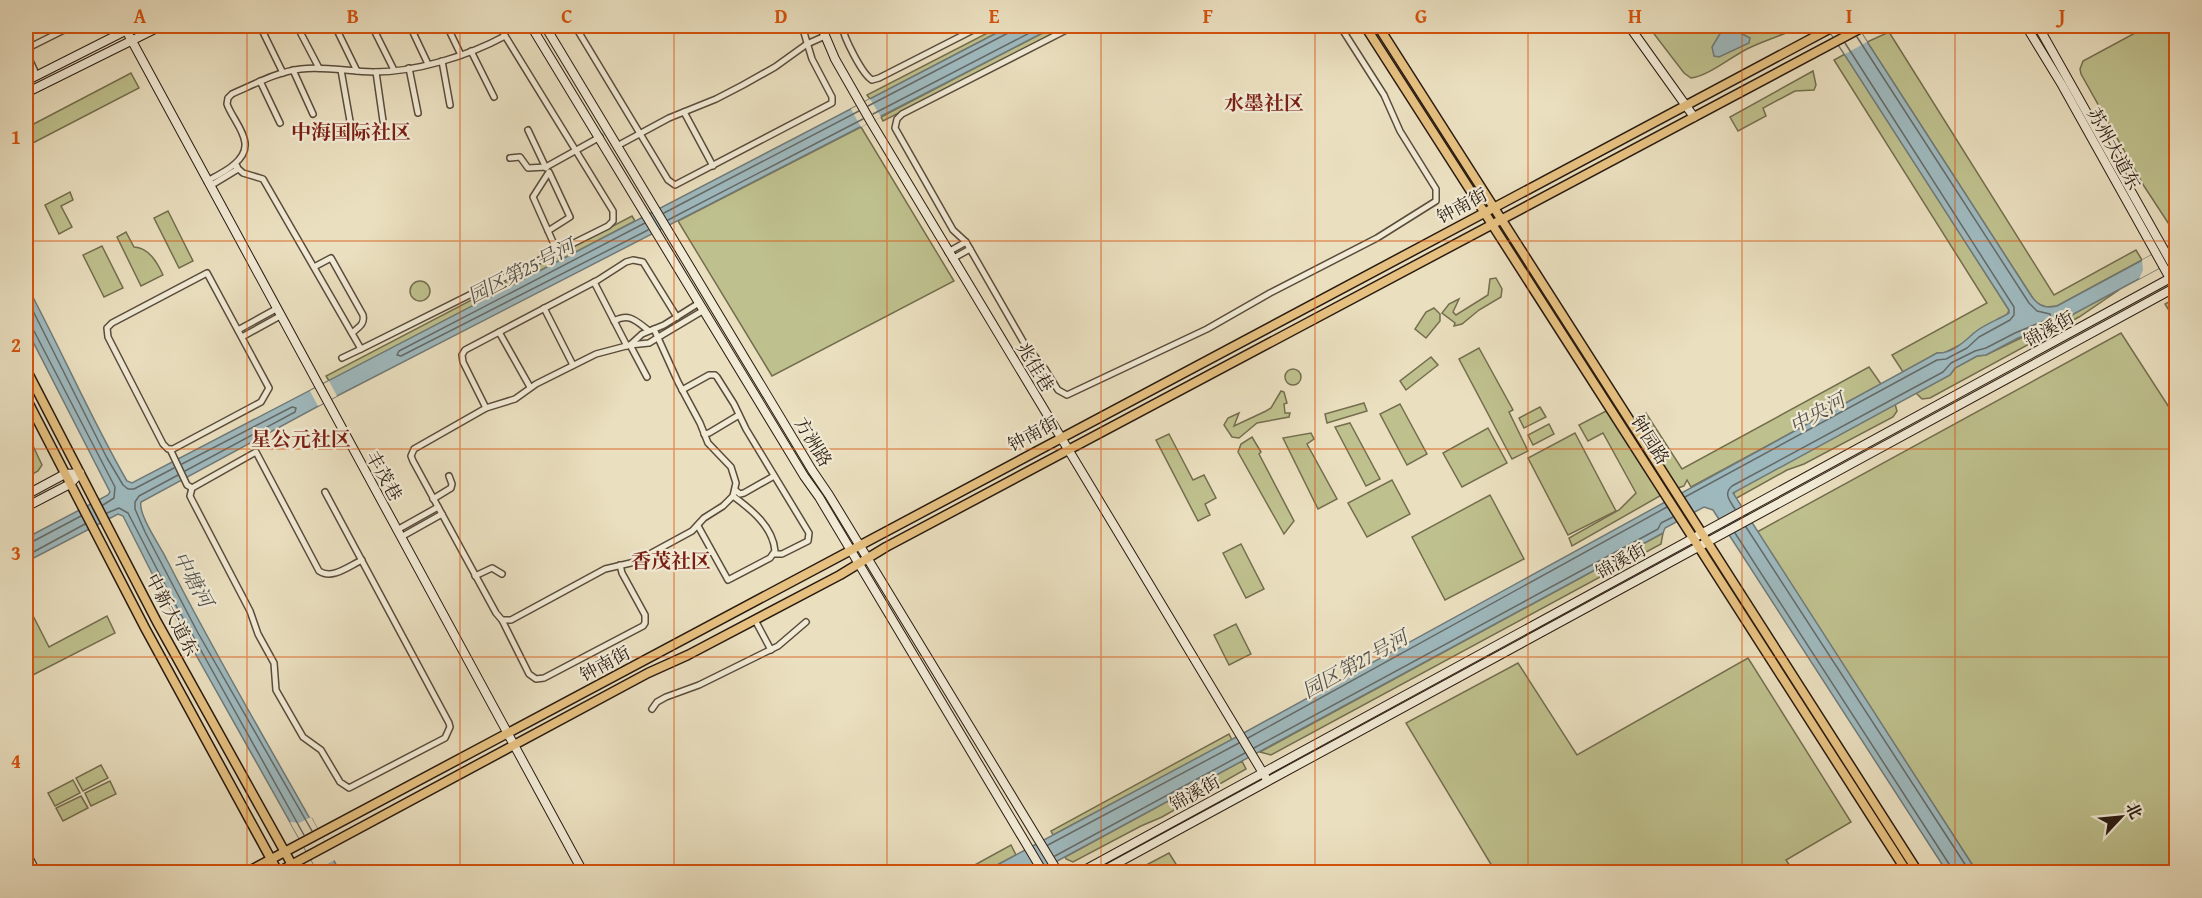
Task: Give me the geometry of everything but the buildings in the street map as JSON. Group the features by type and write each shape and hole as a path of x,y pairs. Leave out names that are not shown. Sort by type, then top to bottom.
{"main road":[{"path":"31,78 135,26"},
{"path":"26,93 160,26"},
{"name":"方洲路","path":"531,26 702,306 855,549 867,559 1056,870"},
{"name":"方洲路","path":"545,26 855,549 858,564 1043,873"},
{"name":"兆佳巷","path":"821,26 835,59 860,104 1268,782"},
{"name":"钟园路","path":"1365,26 1683,520 1906,873"},
{"name":"钟园路","path":"1378,26 1918,873"},
{"path":"1629,26 1685,105 1696,116"},
{"name":"苏州大道东","path":"2026,26 2062,85 2163,267 2175,282"},
{"name":"苏州大道东","path":"2038,26 2176,271"},
{"name":"钟南街","path":"247,873 1832,27"},
{"name":"钟南街","path":"278,873 294,869 309,856 327,846 648,673 688,656 1862,27"},
{"name":"丰茂巷","path":"126,30 583,873"},
{"name":"锦溪街","path":"1081,873 1702,533 2175,282"},
{"name":"锦溪街","path":"1101,873 1750,519 2175,282"},
{"name":"中新大道东","path":"26,369 167,641 294,869"},
{"name":"中新大道东","path":"26,398 93,529 278,873"},
{"path":"26,495 65,474 80,473"},
{"path":"26,507 70,484 80,473"},
{"path":"26,853 36,873"}],"street":[{"path":"31,78 26,51 72,26"},
{"path":"260,26 283,72"},
{"path":"297,26 319,68"},
{"path":"335,26 357,71"},
{"path":"372,26 394,70"},
{"path":"410,26 428,64"},
{"path":"447,26 461,55"},
{"path":"342,358 608,226 614,217 613,211 499,26"},
{"path":"575,26 671,183 679,184 832,103 832,97 812,59 802,26"},
{"path":"842,26 866,75 872,80 981,26"},
{"path":"1074,26 902,114 897,119 896,133 953,230 966,242 1024,343 1058,390 1067,395 1207,329 1270,293 1377,238 1408,217 1433,204 1437,193 1400,131 1384,95 1340,26"},
{"path":"208,184 236,165 244,150 245,142 227,101 232,94 292,70 319,68 376,72 428,64 461,55 505,36"},
{"path":"617,146 766,73 807,44 825,36"},
{"path":"471,51 494,97"},
{"path":"442,61 450,105"},
{"path":"26,67 31,78"},
{"path":"409,68 417,113"},
{"path":"292,70 313,114"},
{"path":"341,70 351,122"},
{"path":"376,72 383,121"},
{"path":"260,81 280,123"},
{"path":"684,112 713,166"},
{"path":"528,130 570,217 548,231"},
{"path":"557,251 533,196 543,181 547,169 600,137"},
{"path":"510,158 520,157 528,168 547,169"},
{"path":"236,165 263,179 361,349"},
{"path":"536,167 543,181"},
{"path":"950,256 966,242"},
{"path":"950,256 970,249"},
{"path":"314,267 331,258 363,315 362,325 352,333"},
{"path":"486,408 463,362 462,355 469,347 594,282 626,262 638,260 647,267 676,317"},
{"path":"170,450 263,400 268,392 268,384 207,273 112,323 107,328 108,337 163,444 170,450 185,481 192,488"},
{"path":"594,282 646,377"},
{"path":"628,346 651,330 702,306"},
{"path":"620,565 645,615 643,626 544,678 536,679 529,674 502,620 496,614 411,456 414,449 486,408 511,401 530,387 596,354 628,346 643,345 658,338 702,306"},
{"path":"544,308 573,365"},
{"path":"238,330 278,313"},
{"path":"242,337 278,313"},
{"path":"502,620 511,620 605,569 640,559 698,526 704,518 723,506 734,493 736,483 731,466 712,447 704,434 658,338 651,330 628,316 622,316 614,321"},
{"path":"499,332 530,387"},
{"path":"682,390 709,375 715,375 809,538 808,541 782,554 774,554 728,580 698,526"},
{"path":"704,434 739,415"},
{"path":"326,492 362,560 450,727 445,738 350,788 340,782 321,750 303,737 276,690 274,663 190,492 192,488 256,452 319,571 324,575 332,574 362,560"},
{"path":"734,493 740,494 774,476"},
{"path":"433,499 450,488 452,484 449,477"},
{"path":"734,493 774,539 774,554"},
{"path":"399,534 438,507"},
{"path":"399,534 442,514"},
{"path":"475,576 492,568 502,574"},
{"path":"755,620 771,650"},
{"path":"652,709 657,702 666,697 699,685 771,650 783,643 806,622"}],"green space":[{"path":"1001,26 1010,26 870,99 867,95"},
{"path":"1056,26 1069,26 883,121 881,117"},
{"path":"1648,26 1801,26 1749,48 1713,70 1691,78 1684,73"},
{"path":"2148,26 2176,26 2176,235 2144,186 2080,69 2083,61"},
{"path":"1889,32 2054,295 2136,250 2142,260 2057,306 2046,307 2036,303 1867,42"},
{"path":"1845,54 2009,310 2007,315 1974,333 1964,343 1944,353 1937,353 1903,372 1892,355 1987,303 1834,60"},
{"path":"1813,71 1816,85 1814,90 1795,91 1763,108 1766,116 1738,131 1730,117"},
{"path":"131,73 139,88 27,146 26,128"},
{"path":"861,127 954,281 772,376 678,221"},
{"path":"70,192 73,200 61,206 72,227 59,234 45,205"},
{"path":"168,211 193,261 179,268 154,218"},
{"path":"632,216 635,221 329,381 326,376"},
{"path":"126,232 134,247 148,253 163,275 141,286 117,237"},
{"path":"102,246 123,288 104,297 83,255"},
{"path":"1496,278 1502,289 1501,297 1479,310 1462,324 1454,326 1455,323 1442,313 1449,304 1459,299 1453,312 1456,315 1488,295 1490,279"},
{"path":"420,281 427,284 430,291 427,298 420,301 413,298 410,291 413,284"},
{"path":"2119,290 2079,317 1930,398 1922,399 1916,393 1950,375 1955,368 1977,356 1986,355"},
{"path":"2176,298 2176,322 2165,304"},
{"path":"1434,308 1440,314 1440,321 1426,338 1415,329 1426,312"},
{"path":"2121,333 2176,418 2176,872 1977,872 1757,532"},
{"path":"1479,348 1513,410 1509,412 1528,451 1512,459 1459,359"},
{"path":"1431,357 1438,365 1406,390 1400,381"},
{"path":"1869,367 1881,384 1691,487 1687,480 1684,486 1678,488 1642,434 1636,420 1646,413 1682,469"},
{"path":"1290,369 1296,369 1301,377 1299,383 1290,385 1285,380 1285,374"},
{"path":"1281,391 1284,392 1287,403 1284,404 1285,413 1290,413 1289,417 1257,423 1239,438 1232,437 1224,425 1228,418 1239,413 1234,426 1266,411 1271,408"},
{"path":"1364,403 1367,411 1327,423 1325,414"},
{"path":"1400,404 1427,454 1407,465 1380,414"},
{"path":"1895,404 1897,411 1893,417 1735,499 1733,496 1735,491"},
{"path":"1540,407 1546,417 1524,428 1519,418"},
{"path":"1610,409 1665,493 1572,546 1569,538 1619,510 1636,493 1603,433 1588,441 1579,425"},
{"path":"1350,423 1380,479 1366,486 1335,427"},
{"path":"1549,424 1554,434 1533,445 1528,435"},
{"path":"1488,428 1507,463 1462,487 1443,453"},
{"path":"26,431 42,465 38,471 26,478"},
{"path":"1311,433 1314,439 1307,444 1337,499 1318,509 1283,438"},
{"path":"1575,433 1616,511 1568,535 1528,458"},
{"path":"1169,434 1193,480 1204,475 1216,498 1205,504 1210,515 1198,521 1156,440"},
{"path":"1252,437 1294,521 1284,534 1238,452 1241,444"},
{"path":"1392,480 1410,514 1367,537 1348,503"},
{"path":"1490,495 1524,559 1445,600 1412,537"},
{"path":"1663,533 1661,544 1271,755 1260,752"},
{"path":"1241,544 1264,589 1246,598 1223,553"},
{"path":"26,602 49,647 107,616 115,633 27,678"},
{"path":"1236,624 1251,654 1229,665 1214,635"},
{"path":"1748,658 1851,822 1786,860 1794,872 1493,872 1495,871 1406,723 1518,663 1577,755"},
{"path":"1229,734 1232,740 1053,835 1051,831"},
{"path":"1242,761 1246,769 1162,817 1073,862 1066,859 1065,857"},
{"path":"101,765 108,778 83,791 76,778"},
{"path":"73,780 80,793 55,806 48,793"},
{"path":"110,781 116,794 91,806 85,793"},
{"path":"81,796 88,808 63,821 56,808"},
{"path":"1011,845 1016,855 984,872 962,872"},
{"path":"1169,853 1181,872 1133,872"}],"water":[{"path":"1010,26 1056,26 337,396 141,502 146,523 340,872 318,872 168,605 123,516 118,514 26,562 26,538 110,492 26,328 26,284 113,457 127,481 132,483"},
{"path":"1826,26 1857,26 2032,297 2040,305 2057,306 2176,242 2176,259 2055,324 2018,338 1986,355 1977,356 1955,368 1950,375 1733,493 1977,872 1947,872 1713,510 1704,507 1665,528 1663,533 1037,872 984,872 1240,735 1937,353 1953,349 1982,327 2009,313"},
{"path":"1724,27 1729,27 1750,38 1749,43 1719,57 1714,56 1712,47"}],"pier":[{"path":"1826,26 1857,26 1867,42 1845,54"},
{"path":"870,99 881,117 861,127 851,109"},
{"path":"2176,242 2176,259 2139,279 2143,270 2142,260"},
{"path":"329,381 337,396 318,406 310,391"},
{"path":"311,817 335,860 327,864 321,872 318,872 290,822 299,823"}],"district":[{"name":"水墨社区","path":"1264,103"},
{"name":"中海国际社区","path":"351,132"},
{"name":"星公元社区","path":"301,439"},
{"name":"香茂社区","path":"671,561"}],"water label":[{"name":"园区第25号河","path":"521,271"},
{"name":"中央河","path":"1817,413"},
{"name":"中塘河","path":"193,579"},
{"name":"园区第27号河","path":"1355,664"}]}
